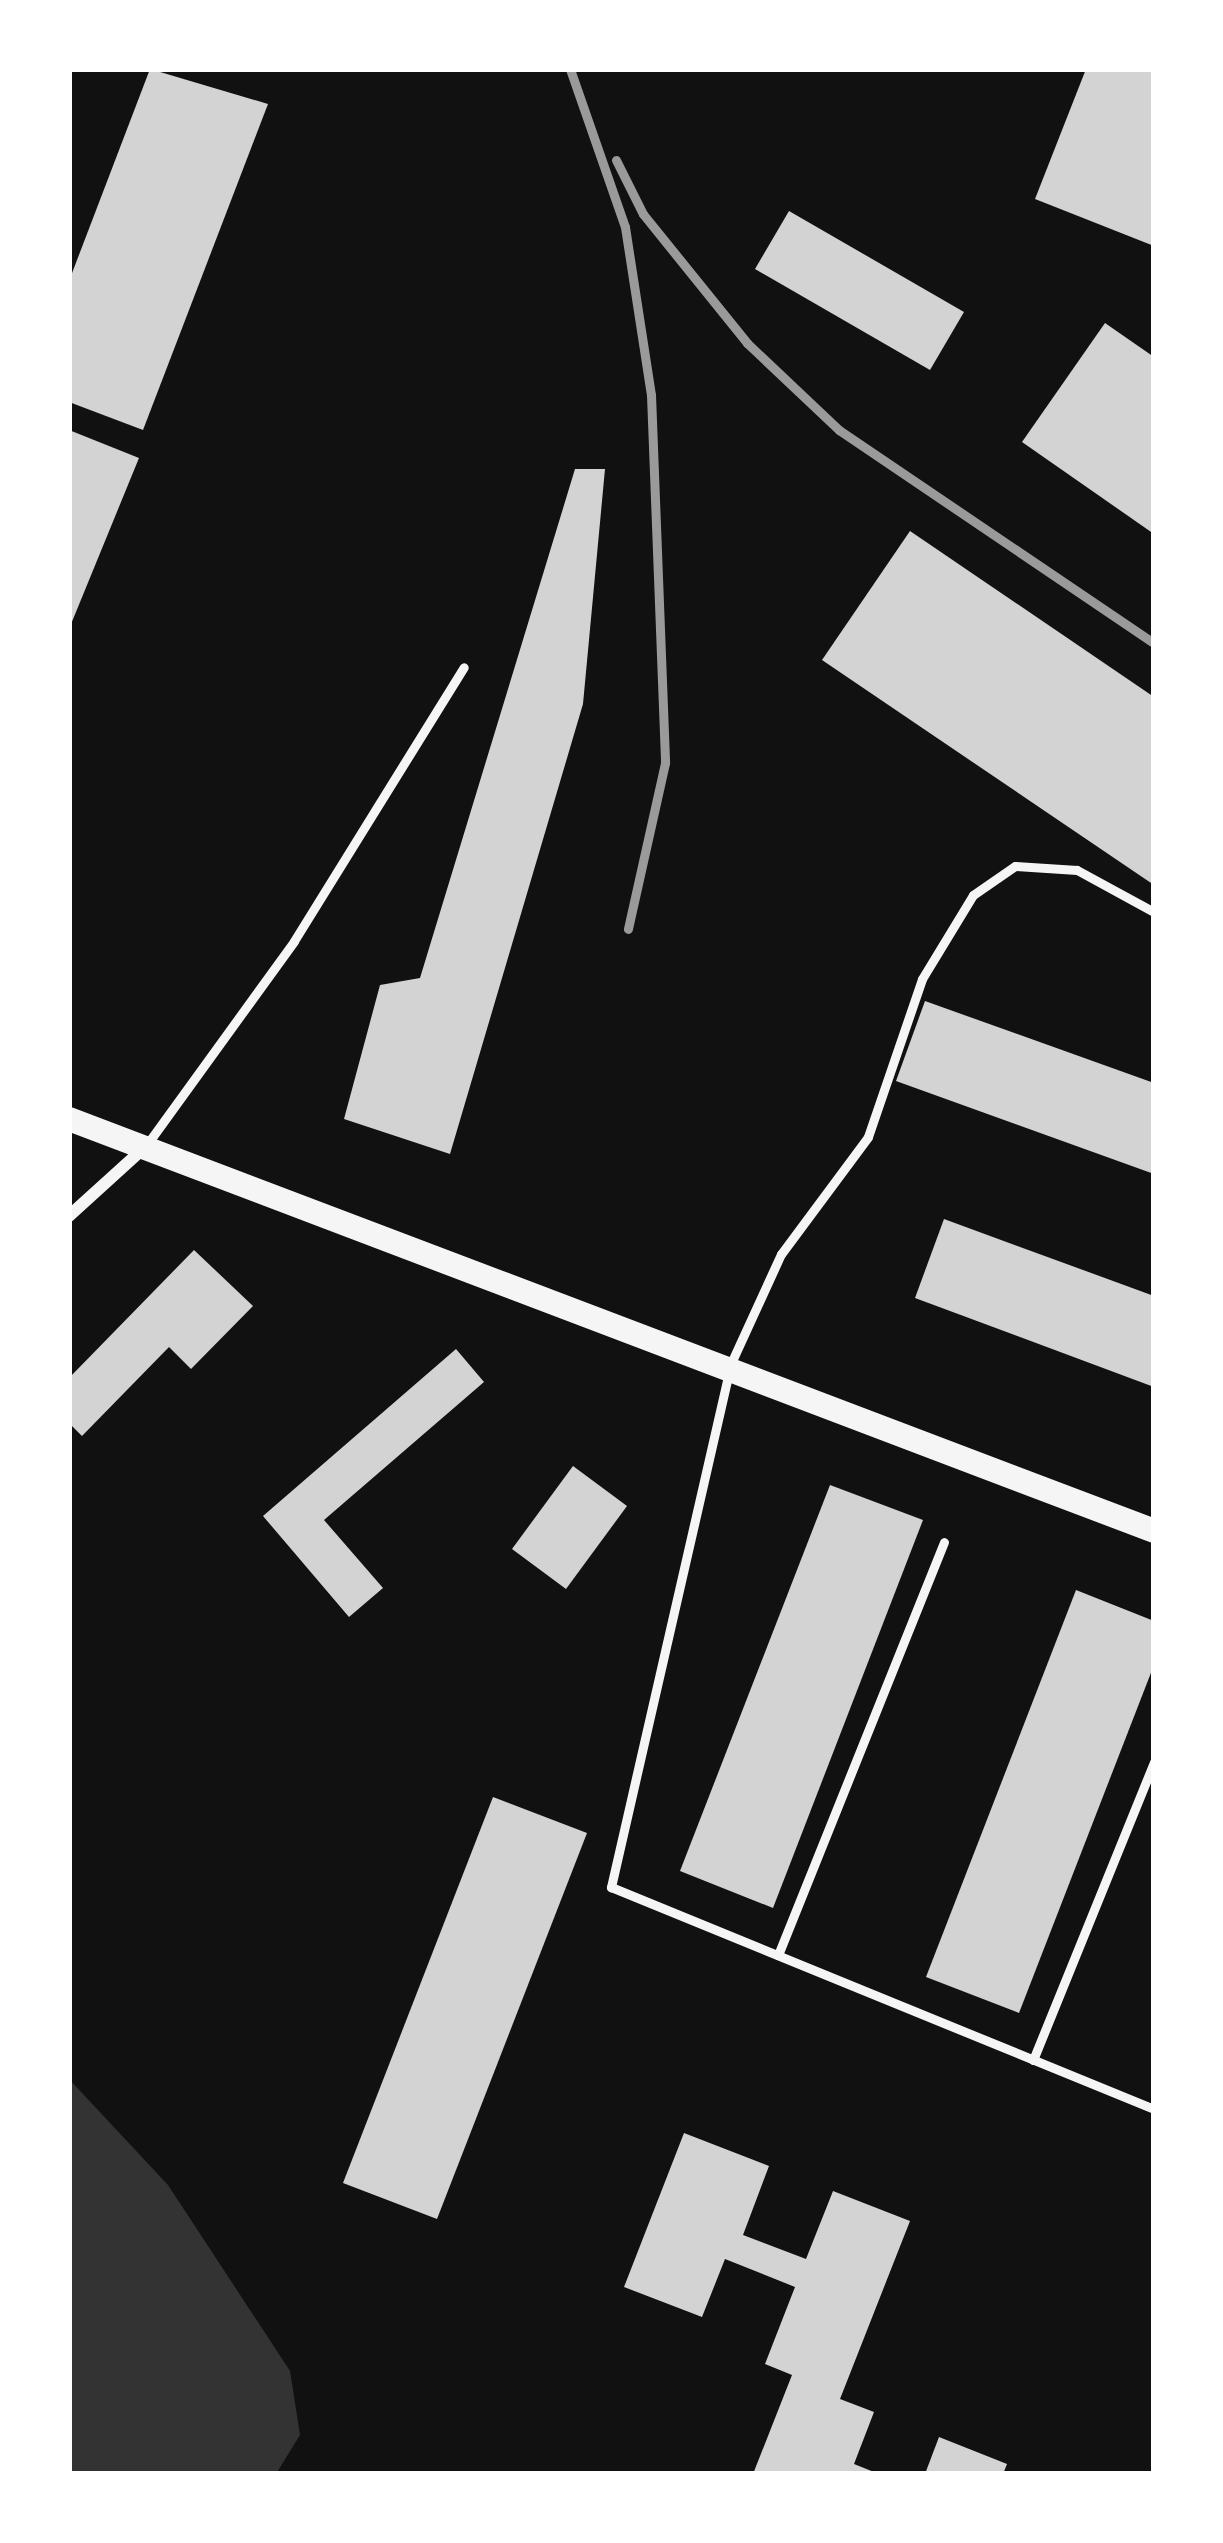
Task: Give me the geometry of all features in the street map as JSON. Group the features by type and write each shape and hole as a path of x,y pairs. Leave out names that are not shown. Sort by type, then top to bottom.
{"main road":[{"path":"69,1119 731,1363 1154,1531"}],"street":[{"path":"69,1216 145,1148"}],"lane":[{"path":"145,1148 294,941 464,667"},
{"path":"1154,912 1077,870 1015,866 973,895 922,979 868,1137 781,1254 731,1363 611,1887 1154,2109"},
{"path":"778,1955 944,1542"},
{"path":"1033,2060 1154,1762"}],"shaded area":[{"path":"69,2079 168,2185 290,2371 300,2435 276,2474 69,2474"}],"building":[{"path":"150,69 268,104 143,430 69,402 69,281"},
{"path":"1086,69 1154,69 1154,246 1035,199"},
{"path":"789,211 964,312 930,370 755,269"},
{"path":"1105,323 1154,357 1154,534 1022,442"},
{"path":"69,430 139,458 69,629"},
{"path":"575,469 605,469 583,704 450,1154 344,1119 380,985 420,978"},
{"path":"910,531 1154,697 1154,885 822,660"},
{"path":"925,1001 1154,1083 1154,1174 896,1081"},
{"path":"944,1219 1154,1296 1154,1387 915,1298"},
{"path":"194,1250 253,1306 191,1369 169,1347 82,1436 69,1423 69,1378"},
{"path":"456,1349 484,1382 324,1520 383,1588 349,1617 263,1516"},
{"path":"573,1466 627,1506 566,1589 512,1549"},
{"path":"830,1485 923,1520 773,1908 680,1871"},
{"path":"1076,1590 1154,1621 1154,1665 1019,2013 926,1977"},
{"path":"493,1797 587,1833 437,2219 343,2183"},
{"path":"684,2133 769,2166 743,2235 806,2259 833,2191 910,2221 840,2399 874,2412 854,2464 879,2474 753,2474 792,2375 765,2364 795,2287 725,2259 702,2317 624,2287"},
{"path":"939,2437 1007,2464 1003,2474 925,2474"}],"railway":[{"path":"570,69 625,227 651,395 665,763 628,929"},
{"path":"616,160 643,214 747,343 839,430 1154,643"}]}
